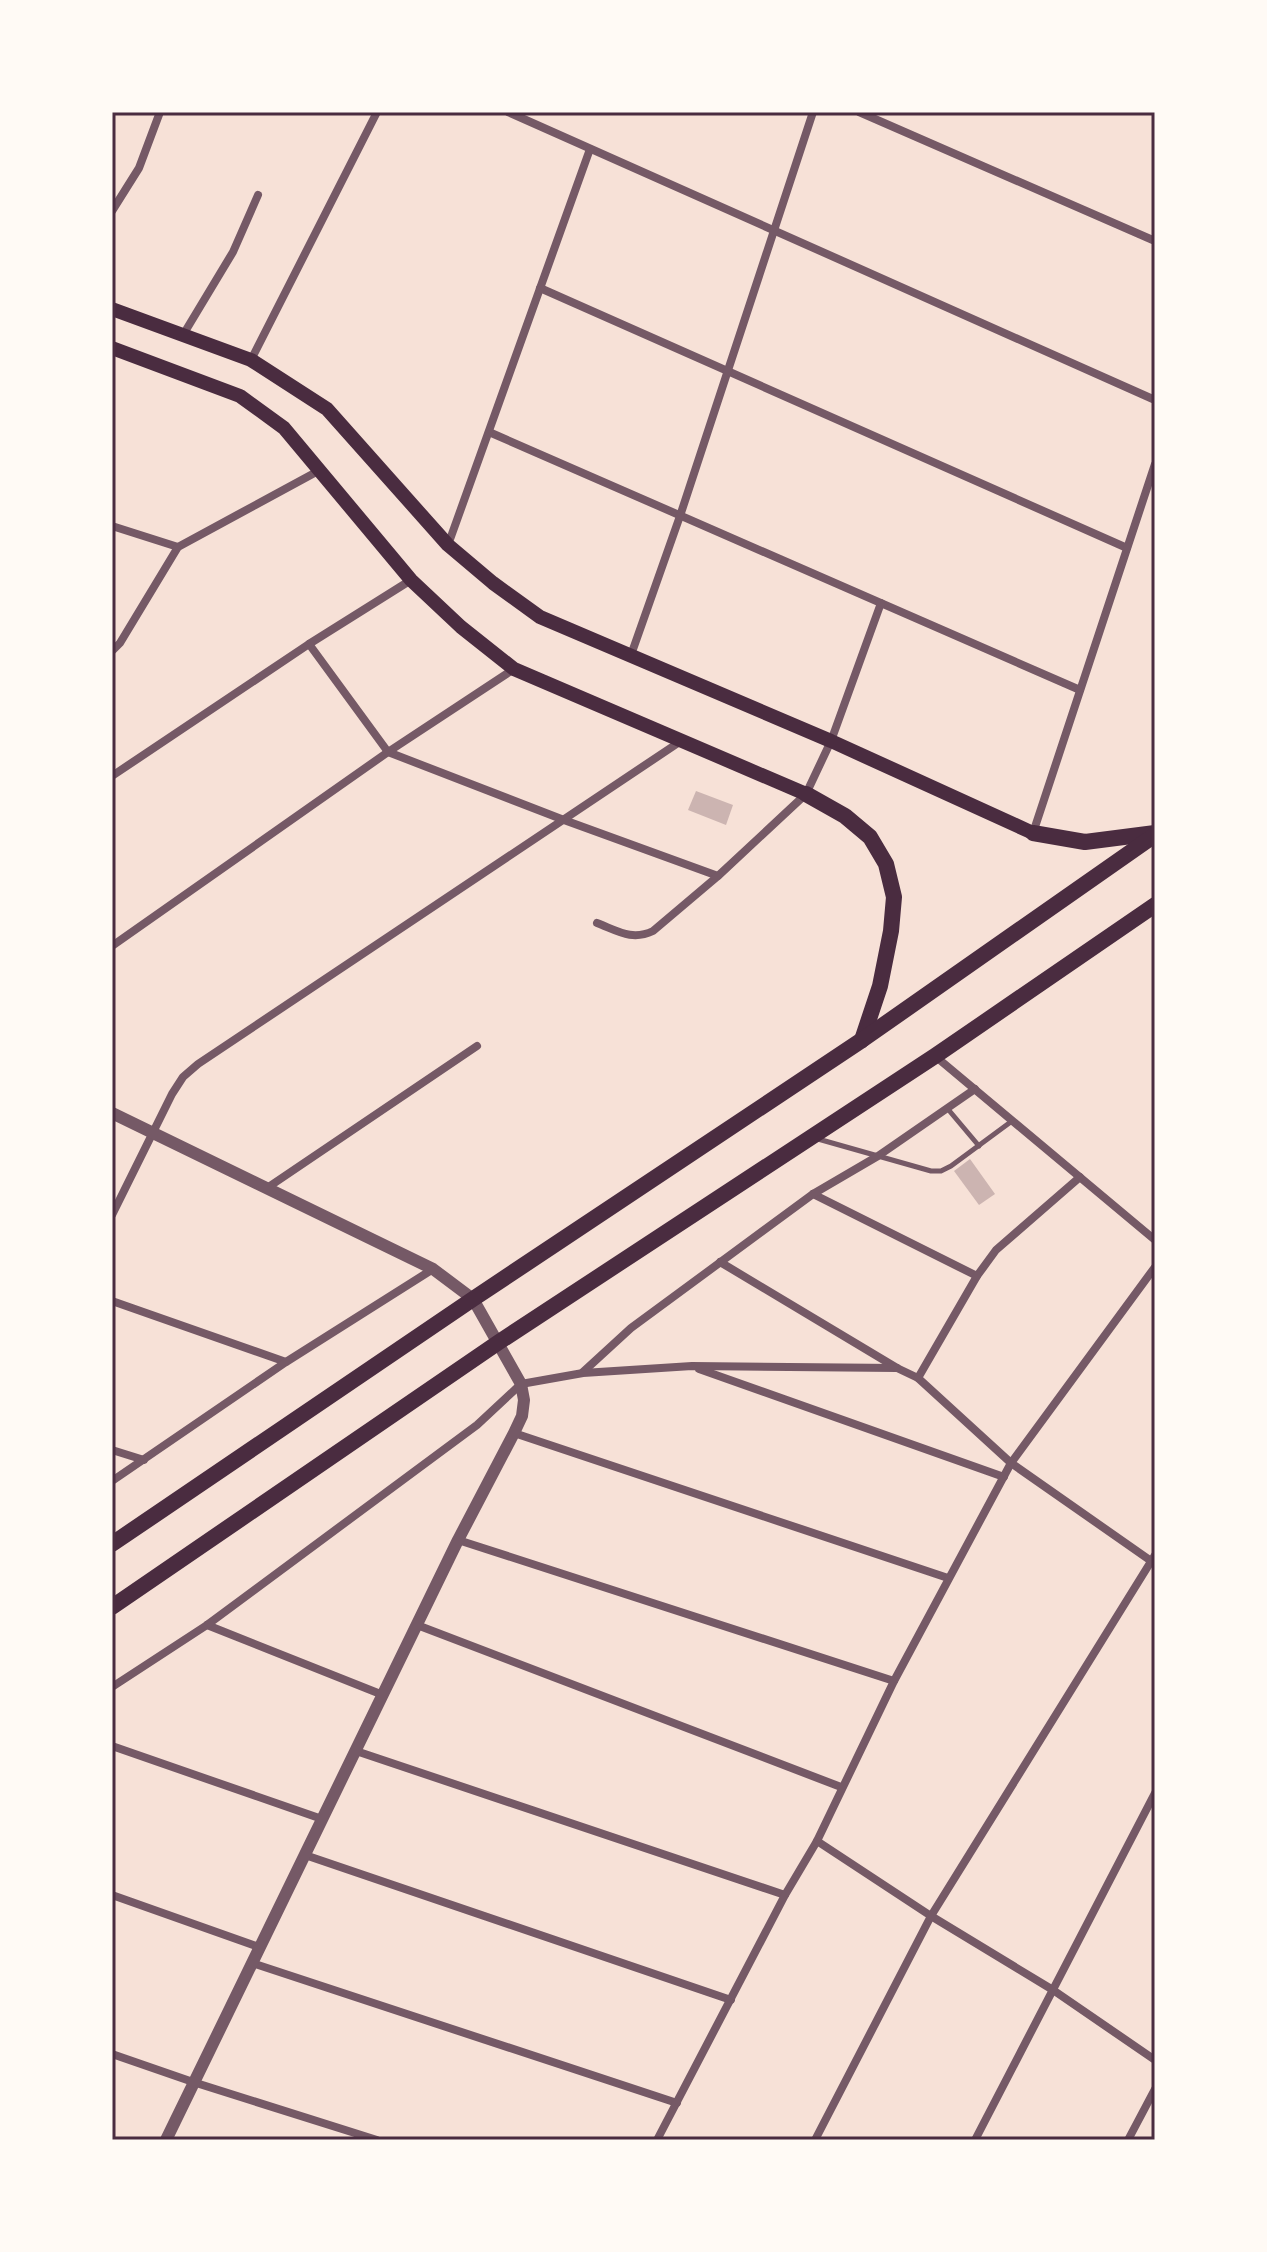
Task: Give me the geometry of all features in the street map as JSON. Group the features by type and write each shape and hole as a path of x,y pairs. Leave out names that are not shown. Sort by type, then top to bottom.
{"highway":[{"path":"806,794 845,816 870,837 886,864 894,897 880,986 862,1040"},
{"path":"1033,833 1085,842 1155,834"},
{"path":"112,1544 862,1040 1155,834"},
{"path":"112,1607 499,1342 935,1056 1155,905"}],"main road":[{"path":"112,308 251,360 327,409 448,545 540,617 831,741 1033,833"},
{"path":"112,348 240,396 284,428 411,580 461,627 514,669 806,794"}],"street":[{"path":"112,211 139,168 160,112"},
{"path":"251,360 377,112"},
{"path":"508,112 1155,400"},
{"path":"631,655 813,112"},
{"path":"859,112 1155,241"},
{"path":"448,545 590,149"},
{"path":"183,335 233,252 258,195"},
{"path":"540,288 1127,548"},
{"path":"489,432 1080,690"},
{"path":"1033,833 1155,464"},
{"path":"112,651 120,643 178,547 320,469"},
{"path":"112,526 178,547"},
{"path":"112,776 411,580"},
{"path":"597,923 641,937 653,931 806,794 831,741 881,603"},
{"path":"309,644 388,752 718,876"},
{"path":"112,946 388,752 514,669"},
{"path":"112,1215 172,1094 183,1077 198,1064 681,741"},
{"path":"267,1188 477,1046"},
{"path":"935,1056 1155,1240"},
{"path":"583,1373 631,1328 813,1194 878,1156 975,1089"},
{"path":"112,1113 433,1269 473,1299 521,1384 524,1400 522,1416 514,1433 458,1540 166,2140"},
{"path":"918,1378 977,1276 996,1250 1080,1177"},
{"path":"813,1194 977,1276"},
{"path":"720,1262 918,1378 1011,1463 1154,1560 931,1916 815,2140"},
{"path":"657,2140 785,1895 817,1841 894,1681 1011,1463 1155,1267"},
{"path":"112,1481 286,1362 433,1269"},
{"path":"112,1301 286,1362"},
{"path":"112,1687 207,1625 477,1425 521,1384 583,1373 692,1366 897,1368"},
{"path":"692,1366 1004,1477"},
{"path":"514,1433 948,1578"},
{"path":"112,1450 144,1460"},
{"path":"458,1540 894,1681"},
{"path":"207,1625 383,1695"},
{"path":"417,1625 841,1787"},
{"path":"112,1746 322,1819"},
{"path":"356,1751 785,1895"},
{"path":"975,2140 1155,1793"},
{"path":"817,1841 931,1916 1053,1990 1155,2060"},
{"path":"305,1855 731,2000"},
{"path":"112,1895 259,1947"},
{"path":"252,1963 677,2103"},
{"path":"112,2054 377,2140"},
{"path":"1142,2140 1130,2136 1155,2089"}],"lane":[{"path":"947,1107 979,1146"},
{"path":"811,1137 931,1171 941,1171 1012,1121"}],"building":[{"path":"696,791 733,805 726,825 688,810"},
{"path":"970,1159 995,1194 979,1205 954,1171"}]}
